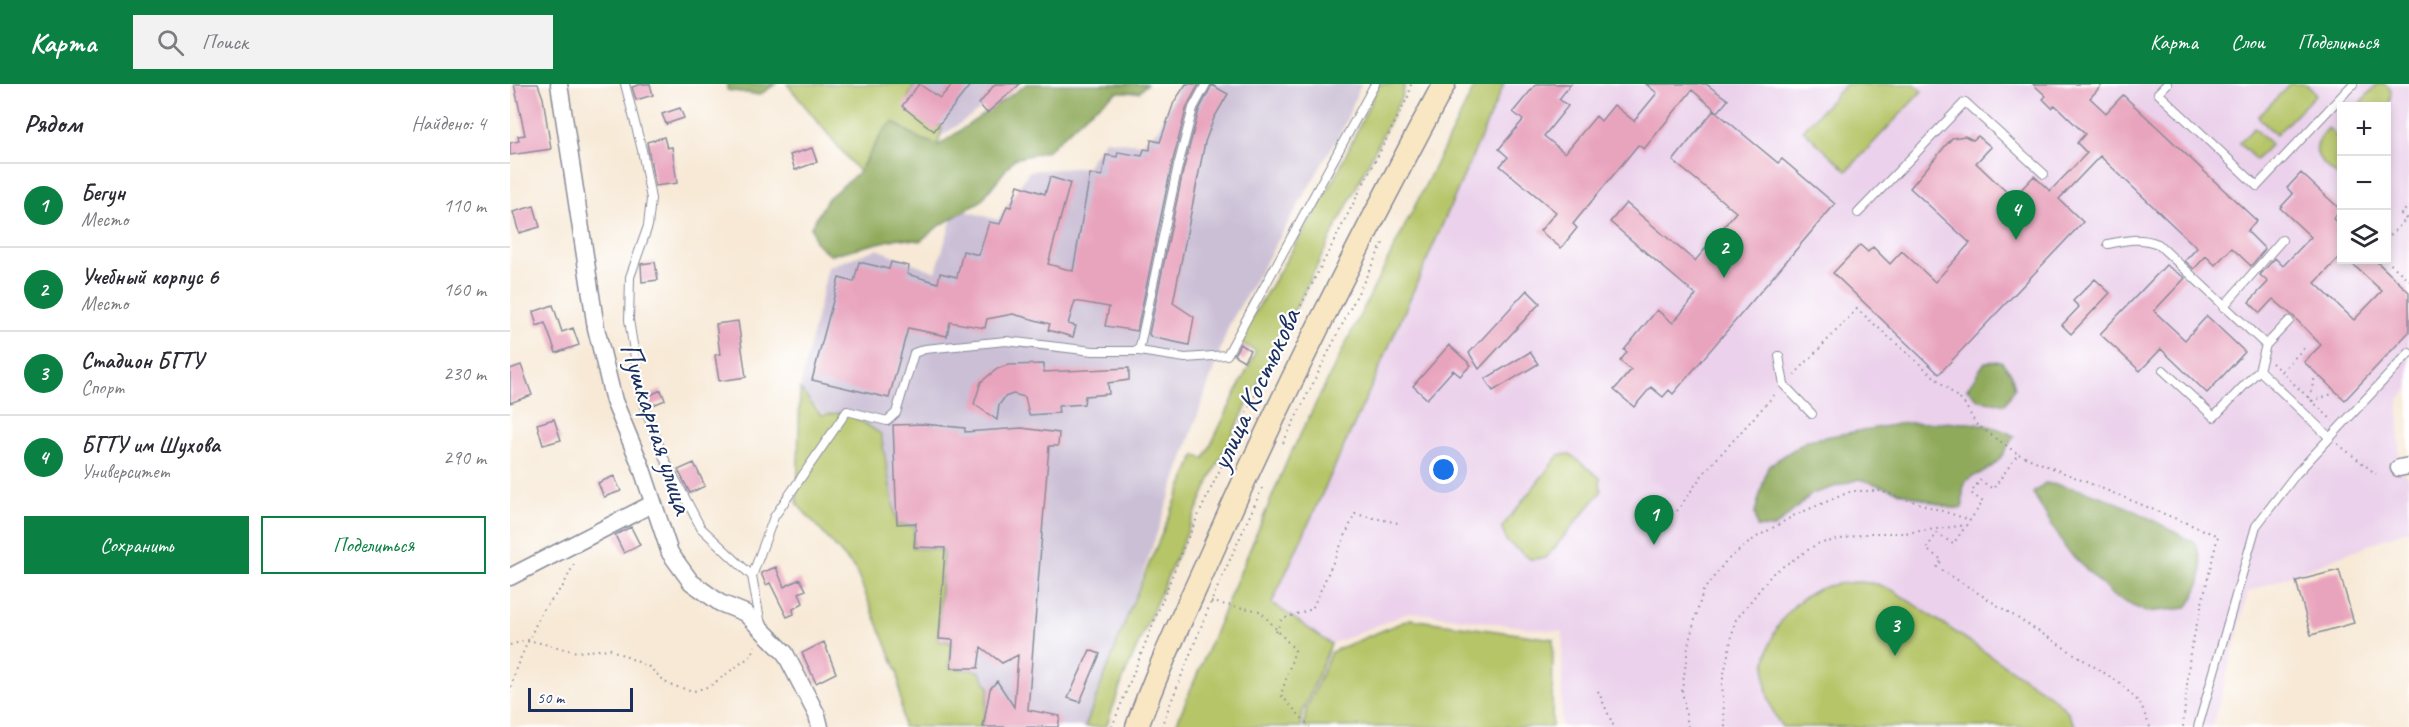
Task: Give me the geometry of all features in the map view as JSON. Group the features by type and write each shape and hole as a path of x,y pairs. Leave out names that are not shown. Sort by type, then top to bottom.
{"main road":[{"path":"1428,112 1434,84"},
{"name":"улица Костюкова","path":"1137,727 1150,691 1240,490 1331,298 1443,84"}],"street":[{"name":"Пушкарная улица","path":"559,84 596,328 614,401 641,466 670,553 691,582 720,603 745,613 785,653 818,715 820,727"},
{"path":"510,577 652,504"}],"lane":[{"path":"625,84 642,150 651,199 648,226 630,277 629,320 642,401 664,458 701,528 752,576"},
{"path":"1139,351 1177,170 1193,108 1206,84"},
{"path":"762,628 752,576 774,517 847,411 887,421 896,413 914,353 925,349 1006,341 1093,351 1139,351 1185,358 1227,355 1374,84"},
{"path":"2167,84 2158,93 2257,186 2354,84"},
{"path":"1858,213 1965,102 2044,174"},
{"path":"2108,244 2132,238 2147,239 2158,244 2266,345"},
{"path":"2223,307 2282,240"},
{"path":"2163,370 2214,417 2259,370 2266,345 2289,321"},
{"path":"2198,727 2256,526 2329,437 2409,352"},
{"path":"1779,356 1784,385 1812,414"},
{"path":"2259,370 2329,437"}],"path":[{"path":"1112,727 1184,546 1254,399 1409,95 1411,84"},
{"path":"2391,235 2408,217 2401,214 2409,206"},
{"path":"1281,447 1385,239"},
{"path":"2391,264 2409,280"},
{"path":"2406,277 2409,273"},
{"path":"1677,511 1703,474 1857,309 1964,403 1976,424 2018,454 2218,536 2190,654 2183,727"},
{"path":"2272,382 2305,347"},
{"path":"2314,377 2310,399 2332,394"},
{"path":"2329,437 2376,474"},
{"path":"2018,454 1993,489 1980,480 1971,494 1983,502 1953,544 1937,533 1926,549 1942,560 1937,567 2120,683 2140,703 2150,727"},
{"path":"1161,727 1211,603 1267,478"},
{"path":"1688,727 1682,690 1689,641 1703,591 1726,561 1755,538 1795,515 1852,491 1881,491 1970,520"},
{"path":"1276,632 1282,619 1312,609 1355,514 1398,523"},
{"path":"1725,727 1722,683 1735,621 1773,573 1817,544 1870,533 1904,533 1967,525"},
{"path":"510,693 516,668 542,611 563,586 586,539"},
{"path":"1211,603 1260,611 1276,632 1295,650 1281,694 1310,727"},
{"path":"510,645 528,640 577,652 610,649 649,667 669,685 694,691 710,686 752,655 762,628"},
{"path":"1598,691 1614,727"}],"shaded area":[{"path":"898,84 1017,84 936,140 910,116"},
{"path":"1180,84 1361,84 1343,128 1229,325 1090,727 970,727 946,666 938,550 897,521 882,433 847,411 822,413 800,388 828,267 877,249 936,272 955,208 998,220 1029,171 1086,167 1105,140 1140,144 1158,130"},
{"path":"1504,84 2409,84 2409,389 2399,400 2399,468 2409,479 2409,529 2248,592 2211,727 1561,727 1563,632 1410,612 1331,644 1272,603 1373,383"}],"green space":[{"path":"727,84 776,84 759,95 727,90"},
{"path":"787,84 915,84 907,100 942,128 938,145 920,139 893,123 884,130 859,172"},
{"path":"1027,84 1147,84 1139,92 1117,92 1089,112 1047,151 1014,159 981,201 939,226 920,241 899,238 830,255 815,242 811,227 828,198 859,172 884,130 893,122 920,139 939,145"},
{"path":"1379,84 1405,84 1402,96 1212,475 1123,679 1106,727 1085,727 1131,607 1195,455 1204,459 1256,351 1238,341 1335,178"},
{"path":"1476,84 1504,84 1373,383 1272,603 1331,644 1303,711 1301,727 1175,727 1287,461"},
{"path":"1846,84 1915,84 1922,91 1847,171 1803,130"},
{"path":"2290,84 2306,84 2316,94 2276,135 2258,117"},
{"path":"2377,84 2385,84 2391,90 2390,102 2361,102"},
{"path":"2254,128 2271,144 2256,160 2239,143"},
{"path":"2328,128 2337,137 2337,175 2318,156 2317,144"},
{"path":"2001,361 2011,373 2015,388 2005,404 1979,400 1967,389 1985,362"},
{"path":"800,389 821,415 847,412 881,434 897,525 914,526 913,548 943,550 938,641 951,642 950,668 979,671 989,687 982,727 903,727 898,673 855,569 797,504"},
{"path":"1904,423 1975,424 2002,430 2014,436 1995,464 1967,481 1964,487 1963,508 1951,508 1859,479 1812,494 1774,528 1757,527 1755,512 1768,466 1808,440"},
{"path":"1570,454 1600,478 1601,492 1546,558 1530,559 1506,541 1502,527 1559,455"},
{"path":"2045,483 2087,492 2123,505 2195,543 2202,569 2199,585 2187,608 2146,612 2114,597 2066,549 2033,493"},
{"path":"1860,582 1877,584 1894,591 2055,699 2066,710 2076,727 1782,727 1772,710 1765,673 1767,654 1773,636 1782,620 1795,605 1811,593 1829,586"},
{"path":"1410,619 1553,639 1552,727 1304,727 1306,710 1331,652"}],"building":[{"path":"514,84 538,84 543,98 551,149 510,155 510,143 519,141 518,136 525,135"},
{"path":"650,84 653,95 636,100 632,87"},
{"path":"919,84 940,98 953,84 971,84 934,131 902,106"},
{"path":"995,84 1020,84 987,113 979,104"},
{"path":"1186,84 1199,84 1187,106 1171,168 1137,331 1105,326 1109,307 1075,301 1068,324 1076,326 1073,337 1048,330 1050,324 1013,314 987,319 985,328 950,322 947,336 908,328 889,398 812,380 839,278 854,282 859,262 889,269 891,262 909,266 907,274 938,283 940,273 957,277 963,251 979,255 989,222 1000,224 1007,206 1011,207 1018,185 1045,194 1050,177 1070,183 1048,264 1073,271 1090,174 1102,176 1106,155 1117,157 1118,152 1142,156 1144,149 1150,150 1151,140 1160,142 1174,102"},
{"path":"1536,84 1571,84 1559,99 1568,106 1544,136 1565,153 1596,116 1601,121 1614,105 1634,121 1657,93 1646,84 1706,84 1728,100 1718,112 1692,90 1644,149 1638,145 1573,224 1577,228 1561,248 1540,231 1556,212 1500,166 1508,157 1499,149 1523,120 1513,112"},
{"path":"2033,84 2103,84 2090,98 2106,113 2123,95 2257,221 2247,231 2265,249 2251,266 2232,248 2215,265 2206,256 2194,269 2185,261 2197,248 2100,156 2059,199 2083,222 1939,374 1833,273 1860,245 1868,252 1873,247 1890,264 1902,251 1935,282 1970,243 1910,188 1952,138 1965,136 1973,140 1978,136 1991,147 1976,163 2013,198 2034,176 2050,191 2087,153 2077,143 2085,134 2055,105 2052,108 2043,99 2046,96"},
{"path":"1212,85 1228,94 1214,118 1205,142 1173,303 1194,317 1189,345 1151,337 1149,334 1183,171 1199,110"},
{"path":"680,108 684,118 666,124 662,114"},
{"path":"1714,110 1778,163 1782,159 1835,204 1673,394 1669,390 1663,397 1651,387 1634,407 1614,390 1631,370 1620,361 1627,352 1624,350 1657,310 1673,323 1696,295 1610,222 1626,203 1695,261 1736,212 1673,161"},
{"path":"664,137 667,148 672,147 677,183 655,186 647,142"},
{"path":"812,148 817,162 795,170 790,155"},
{"path":"2301,173 2337,206 2337,214 2333,219 2337,223 2337,260 2315,283 2354,320 2382,291 2352,264 2379,264 2409,292 2409,332 2345,400 2304,362 2321,345 2294,317 2273,299 2260,313 2249,302 2268,282 2260,275 2275,258 2283,266 2311,237 2280,208 2293,194 2287,188"},
{"path":"534,206 540,227 519,233 513,212"},
{"path":"655,262 658,280 642,282 641,264"},
{"path":"2166,265 2185,278 2154,311 2185,340 2207,316 2245,352 2207,393 2161,349 2140,371 2100,334"},
{"path":"2095,279 2110,293 2071,334 2062,325 2079,307 2073,301"},
{"path":"1527,290 1540,303 1479,369 1469,353"},
{"path":"553,305 562,332 573,328 579,345 556,353 545,323 537,326 533,312"},
{"path":"738,321 746,377 719,381 715,355 720,354 716,324"},
{"path":"1240,344 1250,350 1244,361 1234,355"},
{"path":"1449,345 1471,365 1460,376 1453,370 1427,399 1413,386"},
{"path":"1530,352 1538,364 1493,391 1485,379"},
{"path":"1044,364 1044,372 1129,368 1129,380 1108,383 1109,394 1085,396 1084,404 1058,406 1059,413 1029,415 1025,397 1013,394 1005,397 999,405 997,420 974,404 981,382 997,369 1008,365"},
{"path":"521,365 532,395 510,403 510,369"},
{"path":"661,390 665,400 651,406 648,396"},
{"path":"554,419 561,440 543,445 537,424"},
{"path":"923,424 965,428 965,432 1022,428 1059,433 1058,446 1049,446 1028,710 1060,716 1058,727 983,727 990,689 997,681 1014,707 1018,655 1002,663 981,647 978,668 951,668 953,640 939,639 945,548 914,547 916,523 897,524 893,425"},
{"path":"694,463 705,486 690,493 678,470"},
{"path":"614,476 621,491 604,497 598,483"},
{"path":"631,527 640,545 624,553 615,535"},
{"path":"776,567 784,587 800,579 806,590 799,593 803,603 793,609 794,614 787,617 770,583 766,585 761,573"},
{"path":"2339,570 2354,623 2311,635 2296,581"},
{"path":"824,642 836,673 816,683 802,653"},
{"path":"1090,650 1100,654 1080,702 1068,698"}],"place":[{"name":"БГТУ им Шухова","path":"2016,240"},
{"name":"Учебный корпус 6","path":"1724,278"},
{"name":"Бегун","path":"1654,545"},
{"name":"Стадион БГТУ","path":"1895,656"}]}
